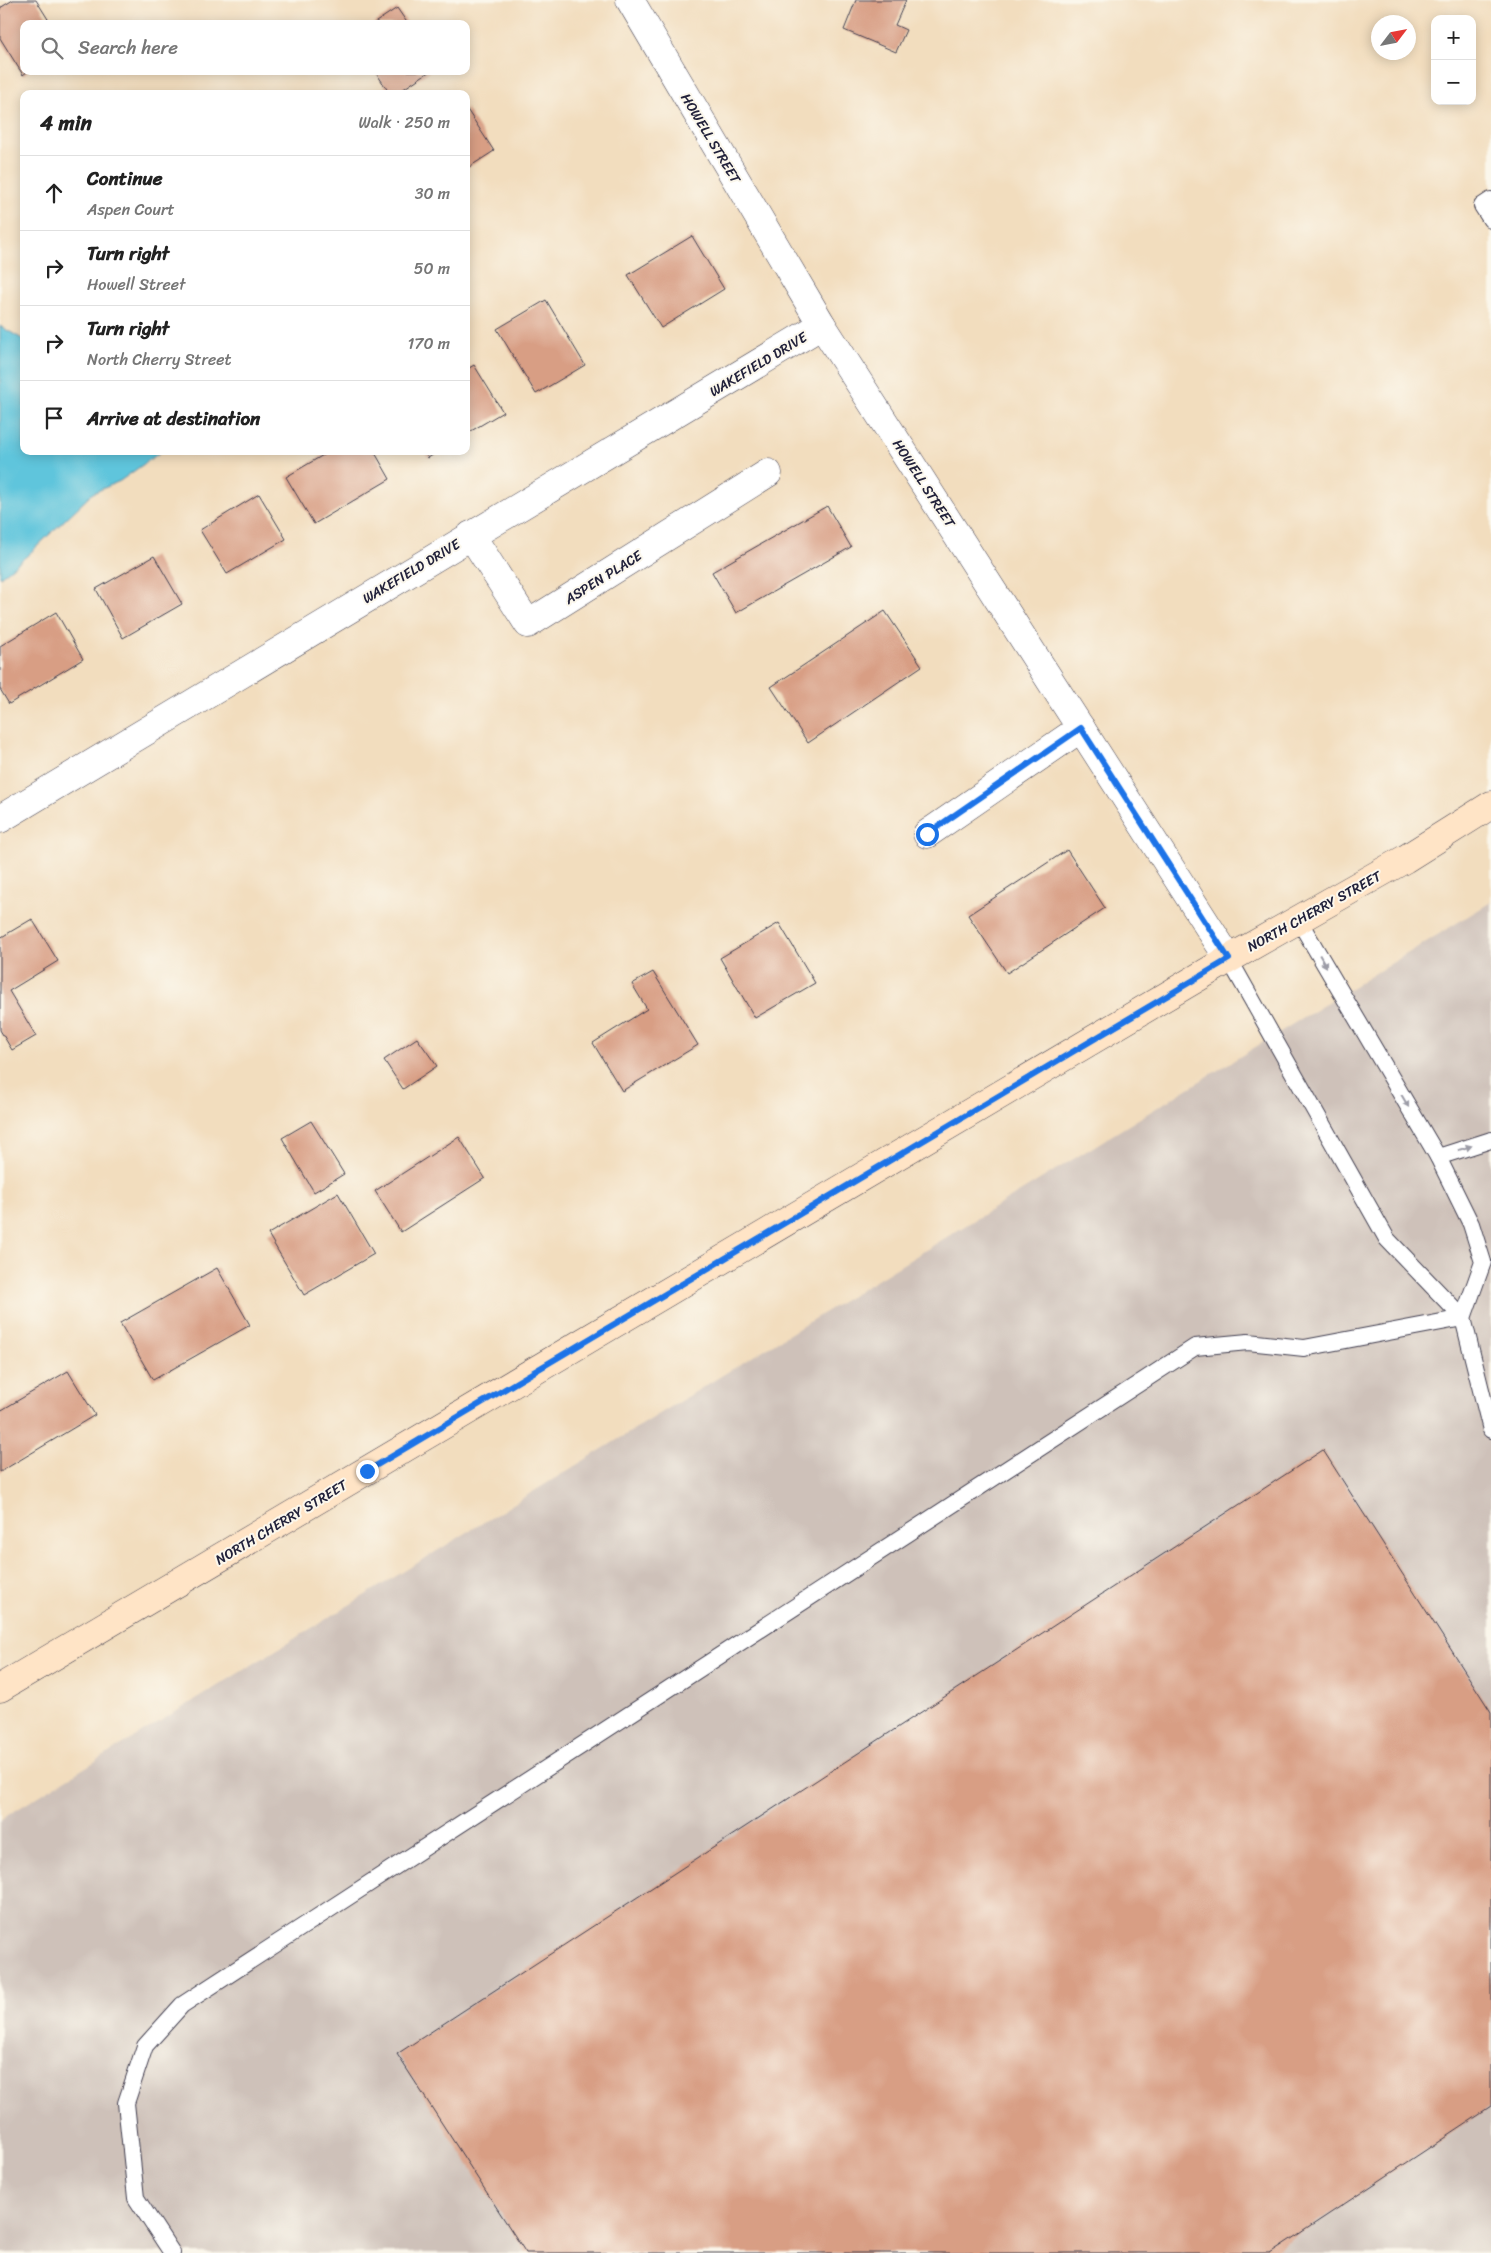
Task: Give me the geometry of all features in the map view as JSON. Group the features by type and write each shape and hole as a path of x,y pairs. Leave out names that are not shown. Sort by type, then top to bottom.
{"main road":[{"name":"NORTH CHERRY STREET","path":"0,1688 1229,959 1405,859 1491,805"}],"street":[{"name":"HOWELL STREET","path":"630,0 822,325 1229,959"},
{"name":"WAKEFIELD DRIVE","path":"0,819 822,325"},
{"name":"ASPEN PLACE","path":"471,535 528,624 768,473"},
{"path":"927,834 1081,728"}],"lane":[{"path":"1491,200 1482,206 1491,220"},
{"path":"1298,919 1438,1157 1471,1224 1483,1262 1463,1318"},
{"path":"1229,959 1388,1239 1463,1318 1491,1430"},
{"path":"1438,1157 1491,1140"},
{"path":"172,2253 136,2198 126,2103 145,2046 182,2004 1195,1347 1248,1342 1304,1348 1463,1318"}],"shaded area":[{"path":"1491,902 1491,2253 0,2253 0,1820"}],"water":[{"path":"0,326 20,338 20,455 156,455 120,481 93,493 28,555 0,577"}],"building":[{"path":"13,0 36,0 48,20 20,20 20,70 0,38 0,8"},
{"path":"856,0 906,0 895,25 906,30 896,52 844,30"},
{"path":"397,8 405,20 379,20"},
{"path":"378,75 424,75 402,90 387,90"},
{"path":"470,114 494,151 470,166"},
{"path":"692,236 724,289 661,328 628,275"},
{"path":"546,300 585,365 536,394 497,329"},
{"path":"474,365 503,412 470,432 470,368"},
{"path":"323,455 376,455 390,479 314,524 286,477"},
{"path":"259,494 286,539 227,574 200,530"},
{"path":"827,506 851,547 736,613 712,572"},
{"path":"154,556 182,604 123,638 96,589"},
{"path":"885,611 922,666 808,743 771,687"},
{"path":"56,612 83,659 9,704 0,689 0,646"},
{"path":"1067,850 1105,908 1007,973 968,915"},
{"path":"32,919 58,961 9,991 36,1036 12,1050 0,1030 0,938"},
{"path":"779,923 815,983 755,1018 720,958"},
{"path":"653,972 698,1045 622,1091 593,1043 647,1009 632,984"},
{"path":"417,1038 437,1066 403,1089 384,1060"},
{"path":"311,1121 344,1174 314,1192 282,1138"},
{"path":"459,1137 485,1178 401,1232 375,1191"},
{"path":"338,1193 374,1254 304,1295 268,1234"},
{"path":"217,1268 250,1325 153,1380 120,1323"},
{"path":"68,1371 95,1415 0,1472 0,1411"},
{"path":"1323,1450 1491,1712 1491,2107 1270,2253 526,2253 397,2054"}],"route":[{"path":"367,1471 1229,959 1081,728 927,834"}]}
